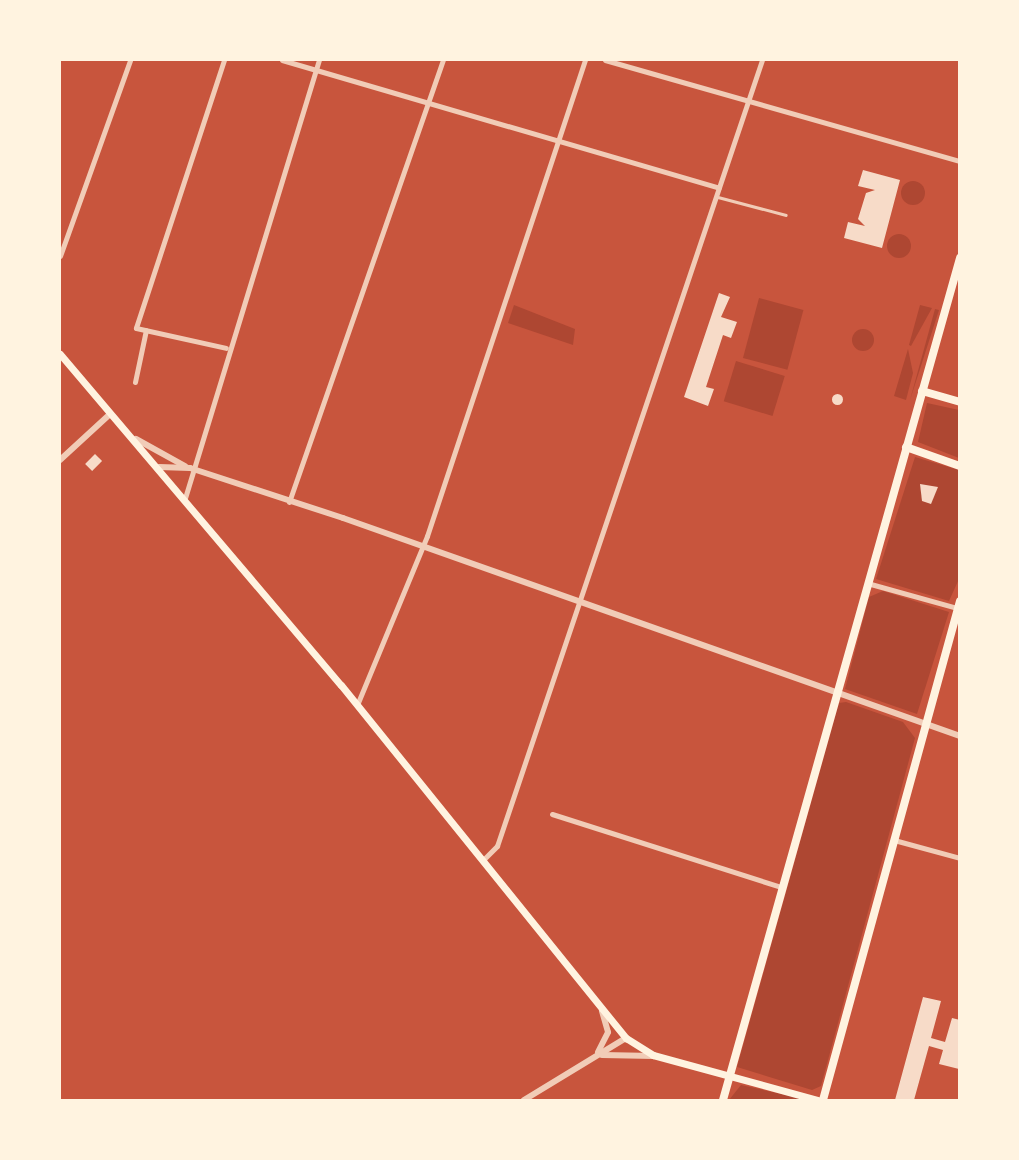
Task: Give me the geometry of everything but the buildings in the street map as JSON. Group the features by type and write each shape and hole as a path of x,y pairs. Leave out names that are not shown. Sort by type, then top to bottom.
{"main road":[{"path":"723,1101 780,887 960,258"},
{"path":"60,354 110,414 136,439 357,705 626,1038 660,1057 818,1101"},
{"path":"922,391 960,402"},
{"path":"906,447 960,466"},
{"path":"823,1101 958,605"}],"street":[{"path":"60,256 131,60"},
{"path":"224,60 136,328 226,348"},
{"path":"282,60 719,188"},
{"path":"185,498 190,468 226,348 319,60"},
{"path":"289,502 443,60"},
{"path":"357,705 423,547 585,60"},
{"path":"605,60 960,161"},
{"path":"483,860 497,846 762,60"},
{"path":"135,382 146,330"},
{"path":"60,460 110,414"},
{"path":"136,439 190,468 423,547 580,606 960,736"},
{"path":"159,467 190,468"},
{"path":"867,583 958,605"},
{"path":"552,814 780,887"},
{"path":"894,840 960,858"},
{"path":"594,1058 608,1032 600,1006"},
{"path":"524,1101 626,1038"},
{"path":"594,1058 624,1052 660,1057"}],"lane":[{"path":"717,196 786,215"}],"shaded area":[{"path":"913,181 921,185 925,193 921,201 913,205 905,201 901,193 905,185"},
{"path":"899,234 907,238 911,246 907,254 899,258 891,254 887,246 891,238"},
{"path":"759,298 803,310 787,370 743,358"},
{"path":"514,305 575,329 573,345 508,323"},
{"path":"920,305 932,308 911,346 909,345"},
{"path":"935,309 939,310 910,400"},
{"path":"863,329 871,332 874,340 871,348 863,351 855,348 852,340 855,332"},
{"path":"908,349 913,373 906,400 894,396"},
{"path":"736,361 785,376 772,416 724,401"},
{"path":"927,403 959,410 959,458 918,442"},
{"path":"915,457 959,470 959,579 949,601 876,579"},
{"path":"883,591 949,612 917,714 845,689 869,597"},
{"path":"846,702 903,722 915,738 821,1086 812,1090 737,1067 839,703"},
{"path":"741,1085 809,1100 729,1100"}]}
